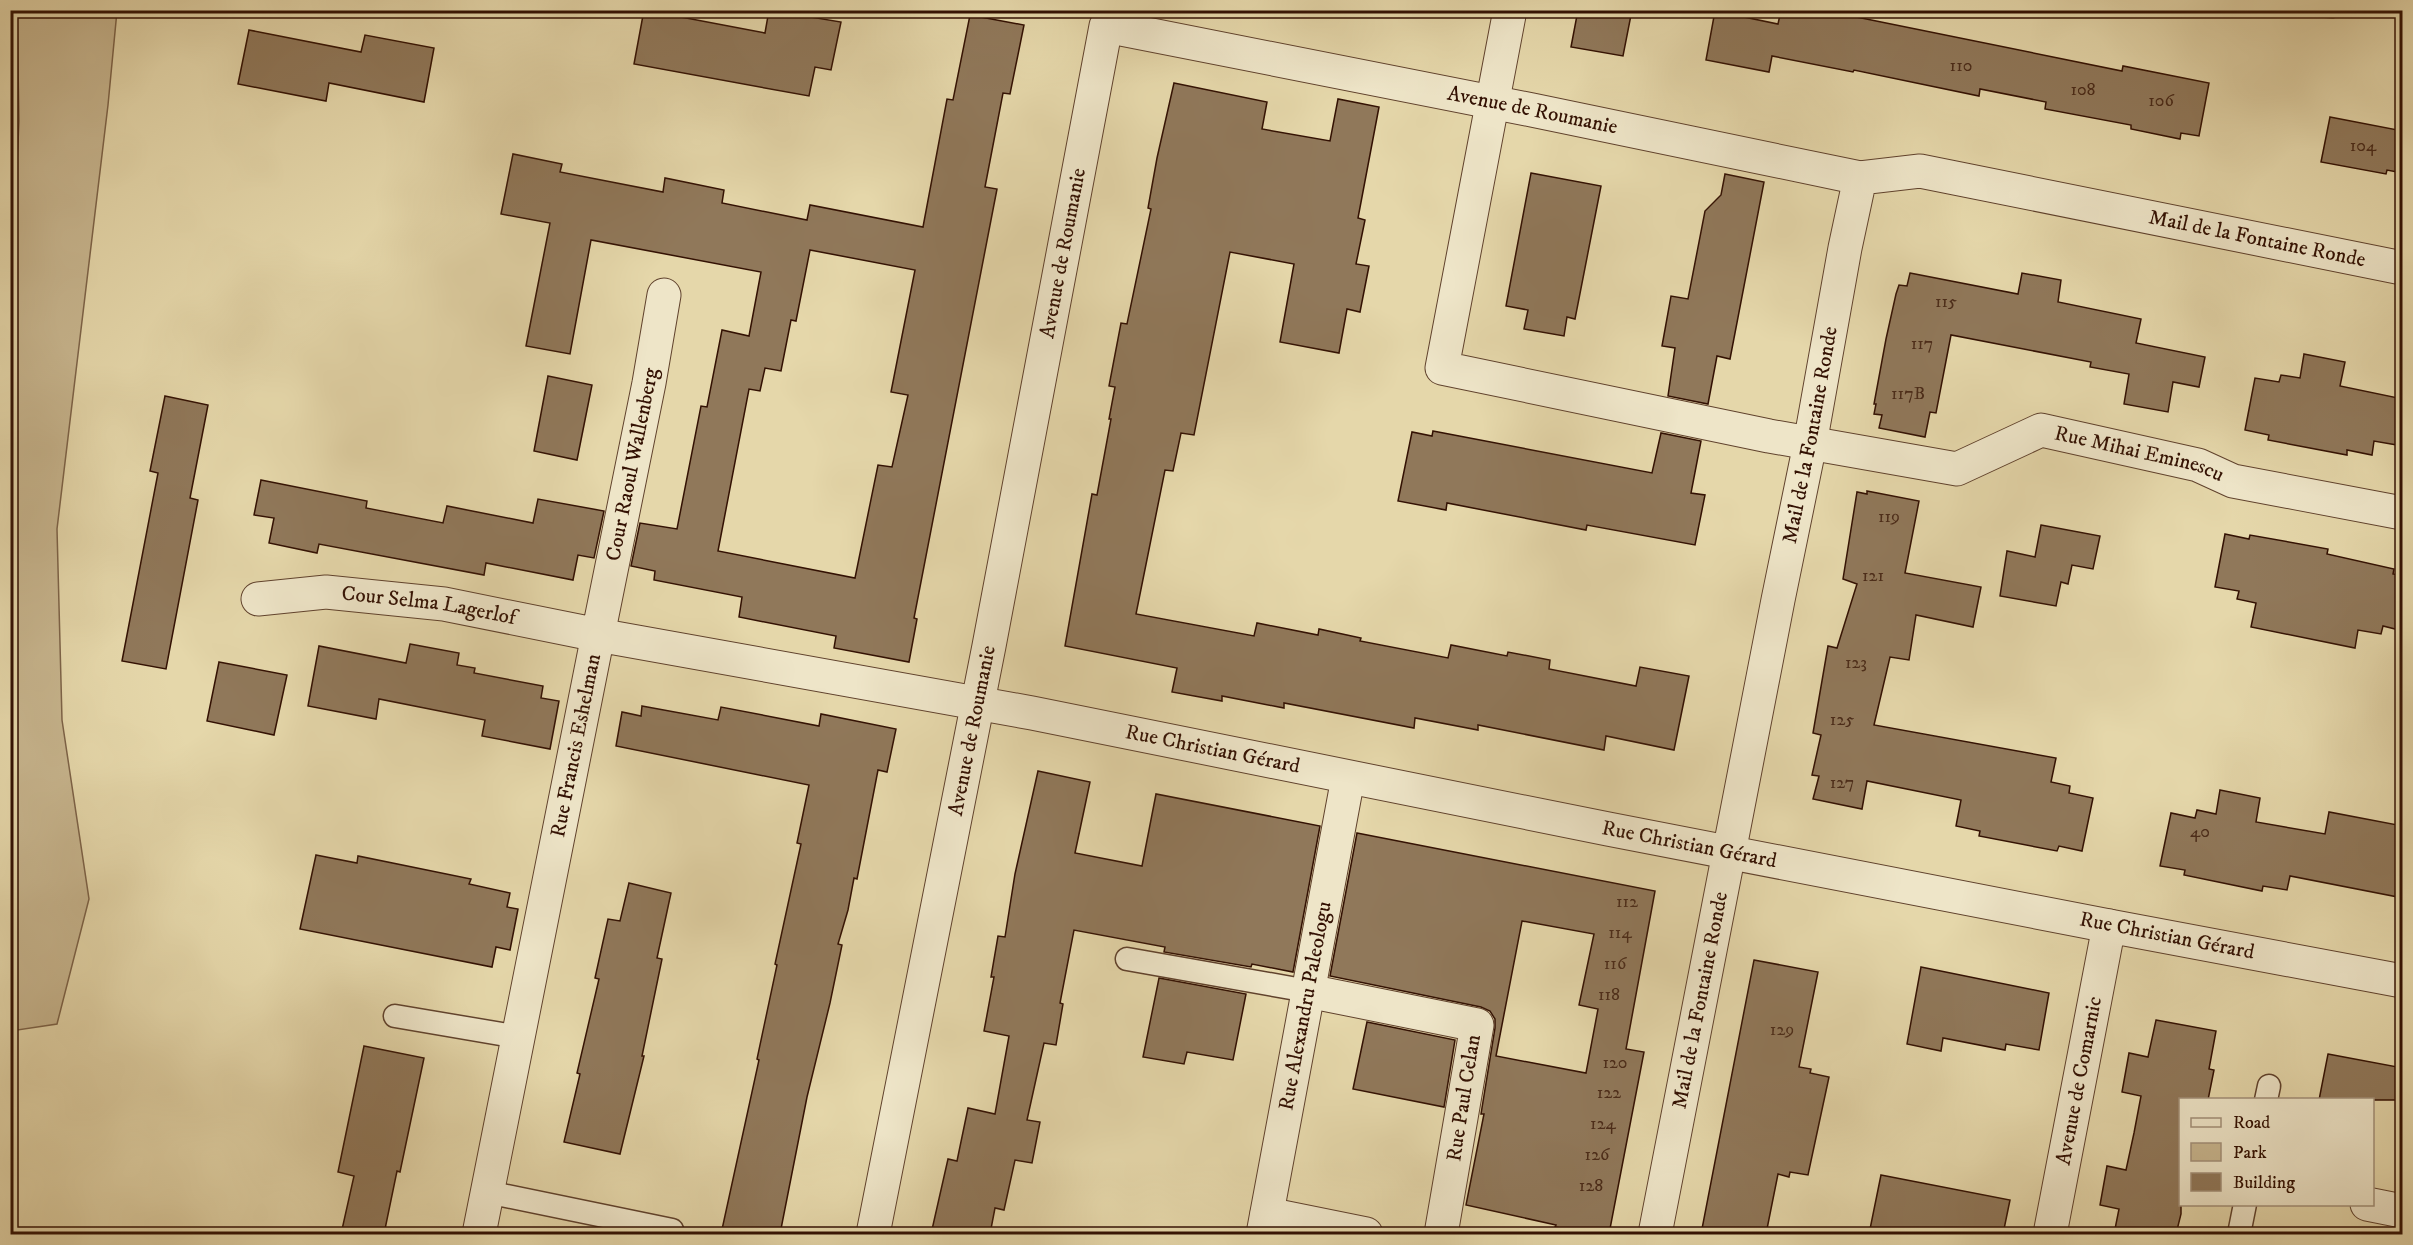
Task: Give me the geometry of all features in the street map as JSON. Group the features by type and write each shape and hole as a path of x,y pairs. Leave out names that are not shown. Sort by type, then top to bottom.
{"street":[{"path":"1492,102 1510,10"},
{"name":"Avenue de Roumanie","path":"873,1234 1108,18 1492,102 1860,178"},
{"name":"Rue Mihai Eminescu","path":"1492,102 1442,368 1810,444 1958,469 2041,430 2198,465 2233,482 2403,513"},
{"name":"Mail de la Fontaine Ronde","path":"1654,1234 1810,444 1860,178 1920,171 2403,268"},
{"name":"Cour Raoul Wallenberg","path":"598,635 650,383 664,296"},
{"name":"Cour Selma Lagerlof","path":"258,599 326,592 444,604 598,635"},
{"name":"Rue Francis Eshelman","path":"479,1234 598,635 977,703"},
{"name":"Rue Christian Gérard","path":"977,703 1348,778 2403,981"},
{"name":"Rue Alexandru Paleologu","path":"1265,1224 1348,778"},
{"name":"Avenue de Comarnic","path":"2050,1234 2109,926"},
{"name":"Rue Paul Celan","path":"1308,991 1477,1025 1442,1234"},
{"path":"2374,1205 2403,1211"},
{"path":"1265,1224 1366,1234"}],"lane":[{"path":"1127,959 1308,991"},
{"path":"395,1016 519,1037"},
{"path":"487,1192 672,1230"},
{"path":"2239,1234 2245,1206"}],"green space":[{"path":"2356,10 2333,18 2255,11"},
{"path":"17,11 117,11 108,105 57,529 62,720 89,899 57,1024 11,1031 10,310 19,121"}],"building":[{"path":"644,10 765,33 769,10 841,22 831,70 815,67 809,96 634,64"},
{"path":"1578,10 1632,10 1623,56 1571,47"},
{"path":"1781,10 1822,10 2122,71 2123,66 2209,83 2199,136 2181,133 2180,139 2131,129 2131,125 2045,109 2046,102 1980,89 1979,96 1854,70 1853,72 1772,56 1769,72 1706,60 1715,11 1778,24"},
{"path":"970,15 1024,25 1010,94 1003,93 985,187 997,189 914,618 917,619 909,662 834,648 836,636 739,617 742,597 654,580 655,571 631,566 640,523 677,529 701,406 707,407 722,330 749,336 761,272 591,240 570,354 526,346 550,223 501,214 513,154 562,164 560,172 663,192 665,178 724,190 722,203 807,220 810,205 923,227 947,99 953,100","holes":["810,250 915,270 891,392 908,395 892,467 878,465 855,578 718,551 749,389 760,391 765,368 781,371 791,320 796,321"]},
{"path":"249,30 361,52 365,35 434,48 424,102 329,83 326,101 238,84"},
{"path":"1174,83 1267,102 1262,129 1330,141 1338,99 1379,107 1358,218 1365,220 1356,264 1369,266 1360,312 1347,309 1339,353 1280,342 1294,264 1230,252 1194,435 1181,433 1173,471 1165,470 1136,614 1254,636 1257,623 1318,635 1319,629 1361,638 1360,641 1448,658 1451,645 1507,656 1508,652 1550,660 1549,669 1636,686 1640,667 1689,676 1674,750 1606,736 1604,750 1478,725 1478,730 1415,718 1414,728 1284,703 1284,708 1222,696 1222,701 1172,692 1177,668 1065,646 1092,494 1097,495 1111,419 1109,419 1115,387 1109,386 1121,323 1127,324 1151,209 1148,208 1157,158"},
{"path":"2330,117 2403,131 2403,173 2387,170 2386,174 2321,162"},
{"path":"1531,173 1601,186 1575,319 1567,317 1564,336 1524,329 1528,310 1506,306"},
{"path":"1725,174 1764,182 1730,359 1717,356 1708,404 1668,396 1675,348 1662,346 1671,296 1688,299 1705,211 1721,195"},
{"path":"1910,273 2018,294 2022,273 2061,280 2058,302 2141,319 2136,343 2205,357 2199,387 2173,382 2168,412 2124,404 2129,374 2090,367 2091,362 1951,335 1936,413 1930,412 1925,437 1879,428 1882,415 1874,414 1876,404 1874,404 1886,339 1899,285 1907,286"},
{"path":"2304,354 2345,362 2340,386 2403,399 2403,446 2374,441 2372,455 2347,450 2347,455 2268,440 2269,435 2245,430 2255,378 2279,382 2281,375 2300,378"},
{"path":"548,376 592,385 577,460 534,451"},
{"path":"165,396 208,405 190,498 198,500 166,669 122,661 158,473 150,471"},
{"path":"1433,431 1652,473 1661,433 1701,441 1691,493 1705,495 1695,545 1587,525 1586,530 1447,503 1446,510 1398,501 1412,432 1432,436"},
{"path":"261,480 367,501 366,508 443,523 447,506 533,523 538,499 604,511 594,558 578,555 573,580 486,563 484,575 319,544 317,553 269,543 274,518 254,515"},
{"path":"1867,491 1919,501 1905,573 1981,587 1973,627 1916,615 1909,660 1890,657 1874,725 2056,758 2051,782 2070,786 2069,793 2093,798 2082,851 2059,846 2057,851 1979,836 1980,831 1956,826 1961,800 1867,781 1862,809 1813,799 1819,776 1812,775 1821,735 1813,733 1828,646 1837,648 1857,584 1843,579 1857,492 1867,494"},
{"path":"2041,525 2100,536 2093,569 2072,565 2068,584 2061,582 2056,606 2000,596 2007,551 2035,557"},
{"path":"2225,534 2249,539 2250,535 2328,549 2327,554 2394,569 2393,574 2403,576 2403,631 2383,626 2381,634 2358,630 2355,648 2251,627 2256,603 2237,599 2239,591 2215,587"},
{"path":"410,644 459,653 457,665 475,668 474,673 543,686 541,698 559,701 550,749 482,736 485,720 379,699 376,719 308,706 319,646 406,663"},
{"path":"219,662 287,675 274,735 207,721"},
{"path":"642,706 718,720 721,707 819,726 821,714 896,729 887,772 878,770 857,879 854,878 838,944 842,945 807,1097 780,1234 721,1234 759,1060 757,1059 777,965 775,964 801,844 797,843 809,785 616,746 622,712 641,716"},
{"path":"1038,771 1090,782 1075,853 1142,866 1156,794 1320,826 1293,972 1164,952 1165,947 1074,930 1060,1003 1063,1004 1056,1045 1044,1043 1027,1120 1040,1122 1032,1163 1015,1160 1004,1210 995,1208 990,1234 931,1234 948,1159 957,1161 968,1108 995,1114 1009,1036 984,1031 994,977 991,977 998,936 1005,937 1015,874"},
{"path":"2220,790 2260,798 2256,822 2325,834 2329,812 2403,826 2403,898 2290,876 2287,890 2263,886 2262,891 2184,875 2185,870 2160,866 2171,813 2195,818 2197,810 2216,814"},
{"path":"1357,833 1655,891 1626,1049 1644,1052 1609,1234 1593,1234 1555,1227 1556,1225 1466,1205 1484,1114 1481,1114 1495,1028 1495,1019 1490,1011 1481,1007 1330,976","holes":["1522,921 1594,934 1579,1005 1598,1009 1586,1073 1496,1056"]},
{"path":"316,855 357,863 358,856 471,879 469,884 510,893 507,907 518,909 510,950 496,947 492,967 300,929"},
{"path":"629,883 671,893 657,958 662,959 642,1056 644,1056 620,1154 564,1142 599,979 595,978 608,919 620,921"},
{"path":"1754,960 1818,972 1799,1067 1811,1069 1810,1073 1829,1077 1808,1175 1790,1172 1789,1177 1778,1174 1766,1234 1701,1234"},
{"path":"1921,967 2049,993 2039,1050 2006,1044 2005,1050 1943,1038 1941,1051 1907,1044"},
{"path":"1159,978 1246,994 1233,1060 1187,1052 1184,1064 1143,1057"},
{"path":"2156,1020 2216,1031 2209,1069 2214,1070 2208,1098 2179,1098 2179,1206 2181,1206 2181,1214 2176,1234 2114,1234 2119,1209 2100,1205 2107,1166 2126,1170 2134,1133 2141,1096 2122,1092 2129,1053 2148,1057"},
{"path":"1367,1022 1455,1040 1444,1107 1353,1089"},
{"path":"364,1046 424,1058 400,1172 397,1171 384,1234 341,1234 354,1176 338,1172"},
{"path":"2328,1054 2403,1068 2403,1100 2319,1098"},
{"path":"1881,1175 2010,1200 2003,1234 1869,1234"}]}
